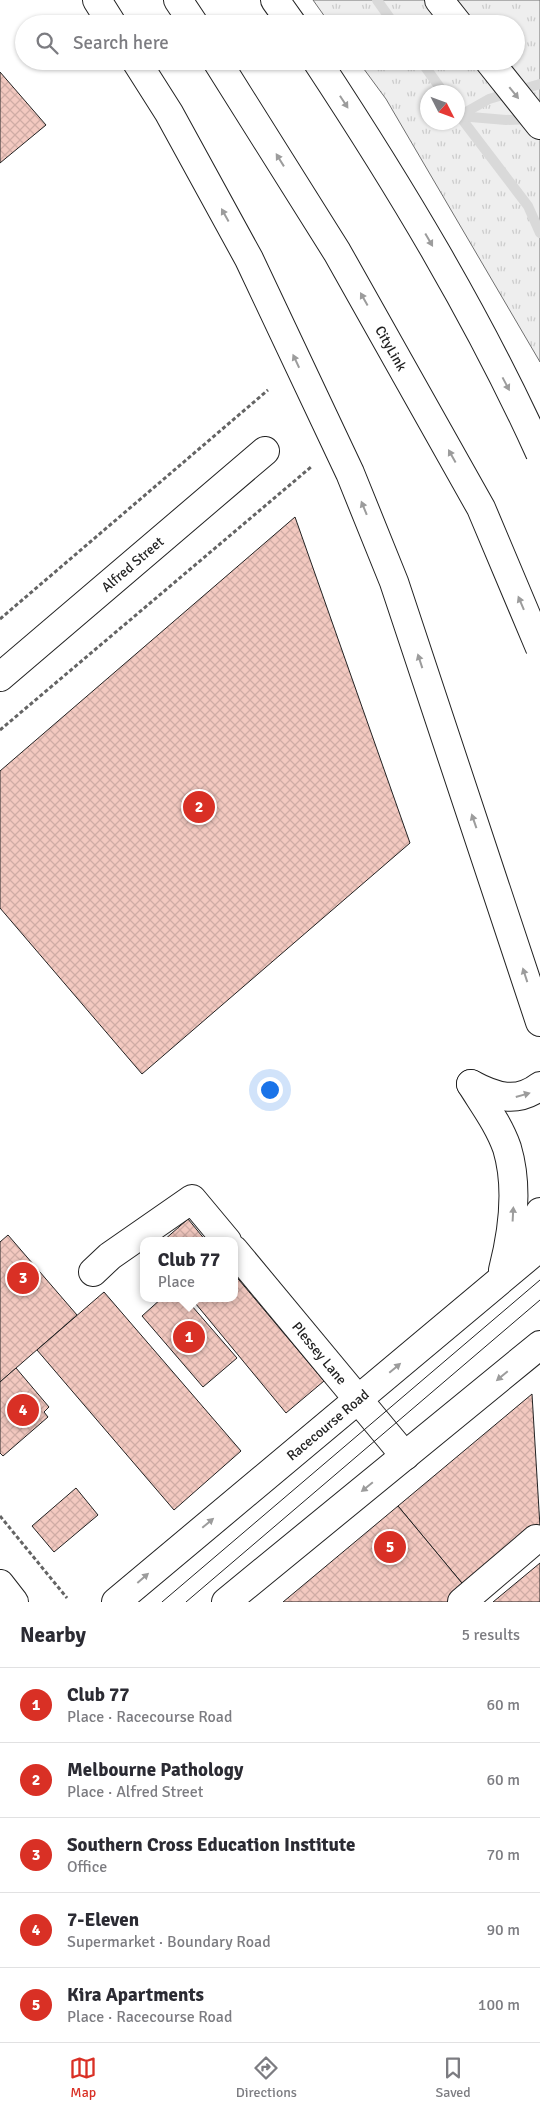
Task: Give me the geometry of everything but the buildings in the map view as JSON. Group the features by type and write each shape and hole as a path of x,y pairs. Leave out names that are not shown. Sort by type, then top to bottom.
{"main road":[{"path":"97,0 106,15"},
{"path":"178,0 188,15"},
{"path":"276,0 286,15"},
{"path":"439,0 451,15"},
{"path":"142,70 169,113 249,259 350,473 394,582 540,1022"},
{"name":"CityLink","path":"223,70 337,252 481,508 540,648"},
{"path":"324,70 379,155 443,265 522,414 540,453"},
{"path":"496,70 540,125"},
{"name":"Alfred Street","path":"0,677 265,451"},
{"path":"501,1279 512,1236 513,1205 507,1149 497,1125 471,1084 502,1097 516,1098 531,1094 540,1086"},
{"path":"144,1237 192,1199 224,1237"},
{"path":"501,1279 540,1212"},
{"path":"108,1265 140,1240"},
{"name":"Racecourse Road","path":"116,1602 540,1247"},
{"name":"Plessey Lane","path":"238,1255 406,1456"},
{"path":"226,1602 540,1345"},
{"path":"462,1602 536,1539"},
{"path":"240,1602 258,1574"},
{"path":"0,1584 14,1602"}],"path":[{"path":"0,619 268,390"},
{"path":"0,730 311,467"},
{"path":"0,1516 67,1598"}],"green space":[{"path":"313,0 540,0 540,362 386,99 365,70 525,70 525,15 324,15"}],"waterway":[{"path":"377,0 388,15"},
{"path":"427,70 438,85"},
{"path":"465,113 489,99 540,84"},
{"path":"465,117 506,120 532,119"},
{"path":"465,123 528,206 540,233"}],"tram line":[{"path":"162,1602 540,1280"},
{"path":"186,1602 540,1300"}],"place":[{"name":"Melbourne Pathology","path":"199,807"},
{"name":"Southern Cross Education Institute","path":"23,1278"},
{"name":"Club 77","path":"189,1337"},
{"name":"7-Eleven","path":"23,1410"},
{"name":"Kira Apartments","path":"390,1547"}]}
